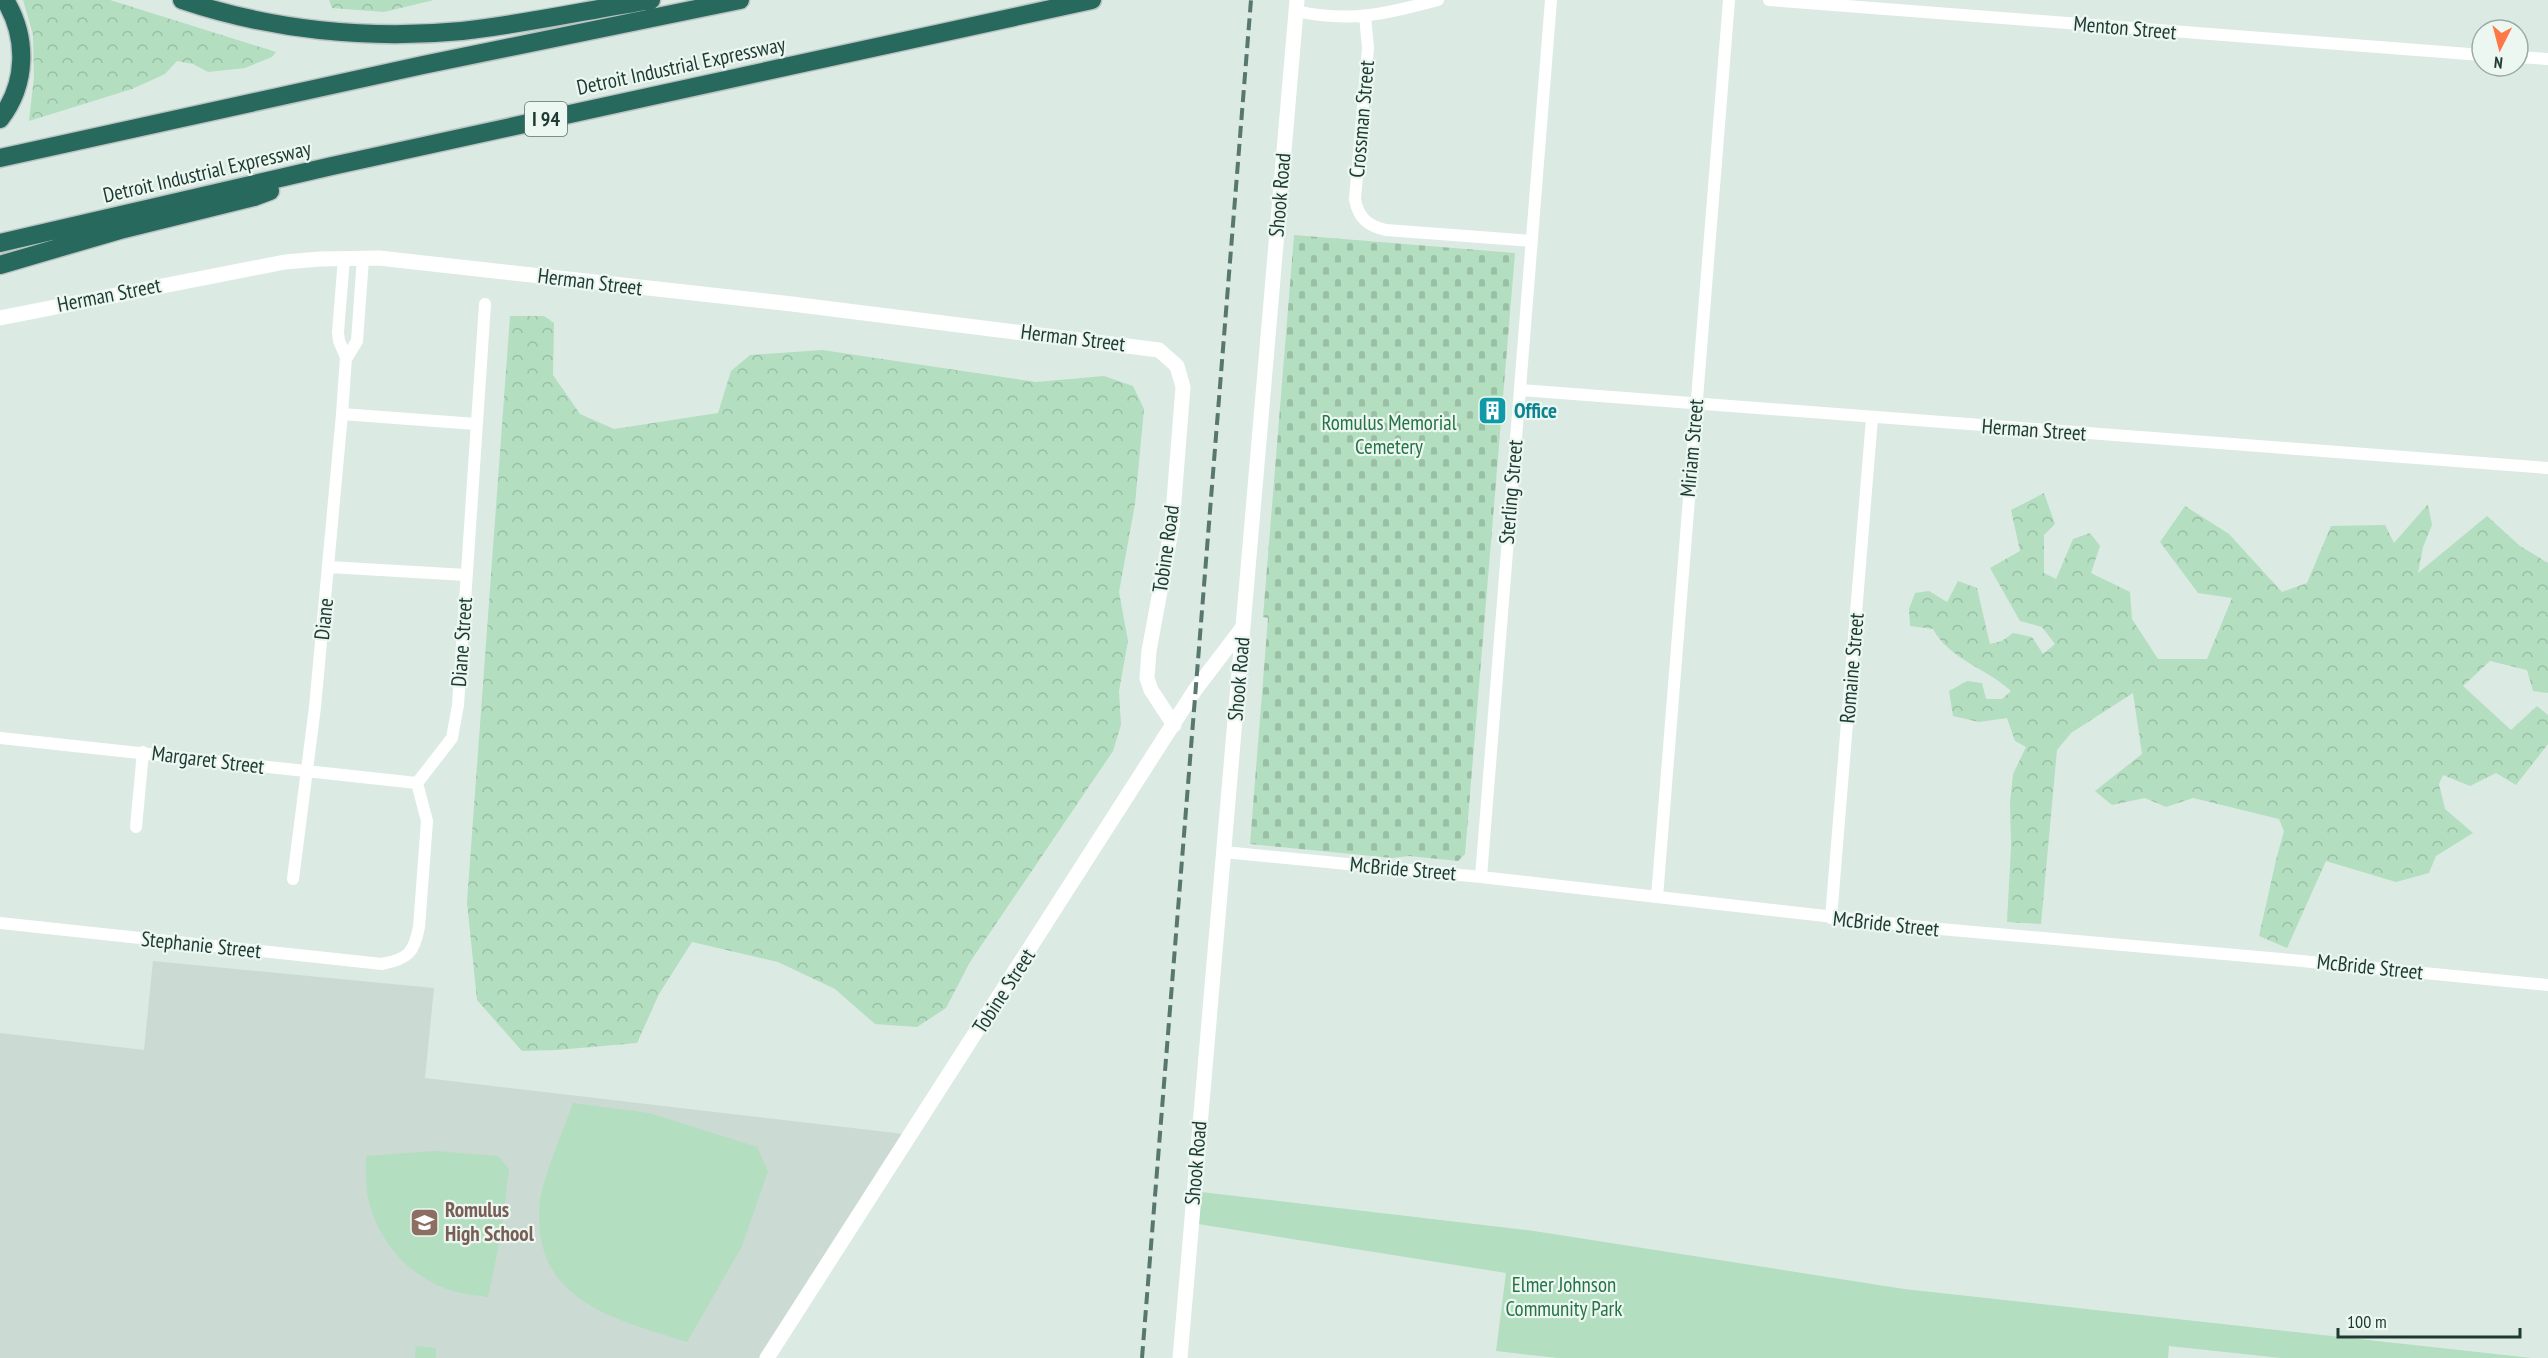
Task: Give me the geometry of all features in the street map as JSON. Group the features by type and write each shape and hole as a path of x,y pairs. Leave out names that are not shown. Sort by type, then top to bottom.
{"highway":[{"path":"0,119 12,101 19,83 22,65 19,33 5,0"},
{"path":"182,0 225,14 268,23 315,29 417,34 509,25 651,0"},
{"path":"0,158 423,65 740,0"},
{"name":"Detroit Industrial Expressway","path":"0,243 332,166 1092,0"},
{"path":"0,265 120,230 254,197 332,166"}],"street":[{"path":"1296,5 1324,17 1365,16 1438,0"},
{"name":"Sterling Street","path":"1481,877 1551,0"},
{"name":"Miriam Street","path":"1657,897 1729,0"},
{"name":"Menton Street","path":"1769,0 2470,54"},
{"name":"Shook Road","path":"1180,1358 1296,5"},
{"name":"Crossman Street","path":"1365,16 1368,48 1355,199 1363,219 1370,225 1386,230 1532,241"},
{"path":"2530,58 2548,59"},
{"name":"Diane","path":"292,879 307,772 329,567 342,414 346,358 338,332 344,258"},
{"name":"Herman Street","path":"0,318 250,267 285,262 363,258 487,269 1126,344 1159,350 1170,357 1177,366"},
{"name":"Diane","path":"346,358 357,341 363,258"},
{"name":"Diane Street","path":"417,783 452,738 456,725 485,304"},
{"name":"Tobine Road","path":"1174,725 1151,690 1147,678 1149,651 1172,525 1183,387 1177,366"},
{"name":"Herman Street","path":"1520,390 2548,468"},
{"path":"342,414 476,424"},
{"name":"Romaine Street","path":"1831,918 1872,418"},
{"path":"329,567 466,574"},
{"name":"Tobine Street","path":"767,1358 1195,690 1244,626"},
{"name":"Margaret Street","path":"0,738 417,783"},
{"path":"136,827 143,752"},
{"name":"Stephanie Street","path":"0,923 334,960 382,964 401,960 416,942 424,878 427,821 417,783"},
{"name":"McBride Street","path":"1224,852 1481,877 1831,918 2548,985"}],"shaded area":[{"name":"Romulus High School","path":"153,961 434,988 425,1078 904,1134 759,1358 0,1358 0,1033 144,1050"}],"green space":[{"path":"23,0 110,0 276,52 272,57 245,68 208,72 193,64 177,61 165,74 132,89 29,121 34,77 33,35"},
{"path":"329,0 434,0 384,12 332,8"},
{"name":"Romulus Memorial Cemetery","path":"1294,235 1515,253 1465,854 1458,861 1409,856 1392,858 1250,844 1268,618 1263,617"},
{"path":"510,316 544,316 554,323 553,375 580,414 614,429 718,413 731,371 750,355 822,350 1036,382 1104,376 1133,386 1144,409 1135,504 1119,592 1128,641 1119,691 1121,725 1113,751 970,962 946,1008 917,1027 875,1024 835,989 778,962 692,942 659,994 637,1043 522,1051 477,1000 467,902"},
{"path":"2044,493 2055,524 2044,535 2044,573 2056,579 2073,539 2090,533 2100,546 2091,573 2130,592 2132,619 2158,659 2207,659 2232,598 2198,593 2160,542 2185,506 2229,534 2282,592 2307,583 2331,526 2385,525 2394,543 2428,504 2432,525 2423,547 2418,573 2487,516 2520,546 2548,563 2548,693 2533,691 2527,670 2490,661 2463,686 2511,730 2537,706 2548,715 2548,744 2516,785 2496,773 2470,786 2443,775 2439,784 2445,809 2473,833 2436,856 2429,873 2396,882 2326,861 2287,948 2259,936 2284,831 2279,819 2193,798 2166,807 2145,798 2112,805 2095,791 2142,754 2133,693 2071,733 2057,750 2041,924 2007,922 2011,847 2010,802 2013,774 2026,747 2015,741 2007,718 1979,722 1953,716 1949,691 1967,681 1982,683 1986,699 2002,699 2011,691 1958,656 1948,648 1933,629 1910,626 1909,609 1915,593 1929,591 1947,602 1958,581 1977,588 1990,644 2002,641 2013,633 2032,637 2043,654 2055,644 2042,627 2020,621 1990,568 2020,551 2011,510"},
{"path":"573,1103 649,1113 757,1147 768,1171 742,1246 687,1342 600,1311 580,1299 563,1284 550,1266 542,1244 539,1224 540,1203 549,1168"},
{"path":"434,1151 498,1156 509,1169 501,1234 488,1297 452,1291 420,1275 408,1266 388,1243 374,1216 367,1191 366,1156"},
{"name":"Elmer Johnson Community Park","path":"1201,1192 1534,1231 1904,1289 2532,1358 2281,1358 2169,1346 2168,1358 1558,1358 1496,1351 1506,1273 1198,1224"},
{"path":"416,1346 436,1348 436,1358 415,1358"}],"railway":[{"path":"1142,1358 1251,0"}],"place":[{"name":"Office","path":"1493,411"},
{"name":"Romulus High School","path":"424,1222"}]}
